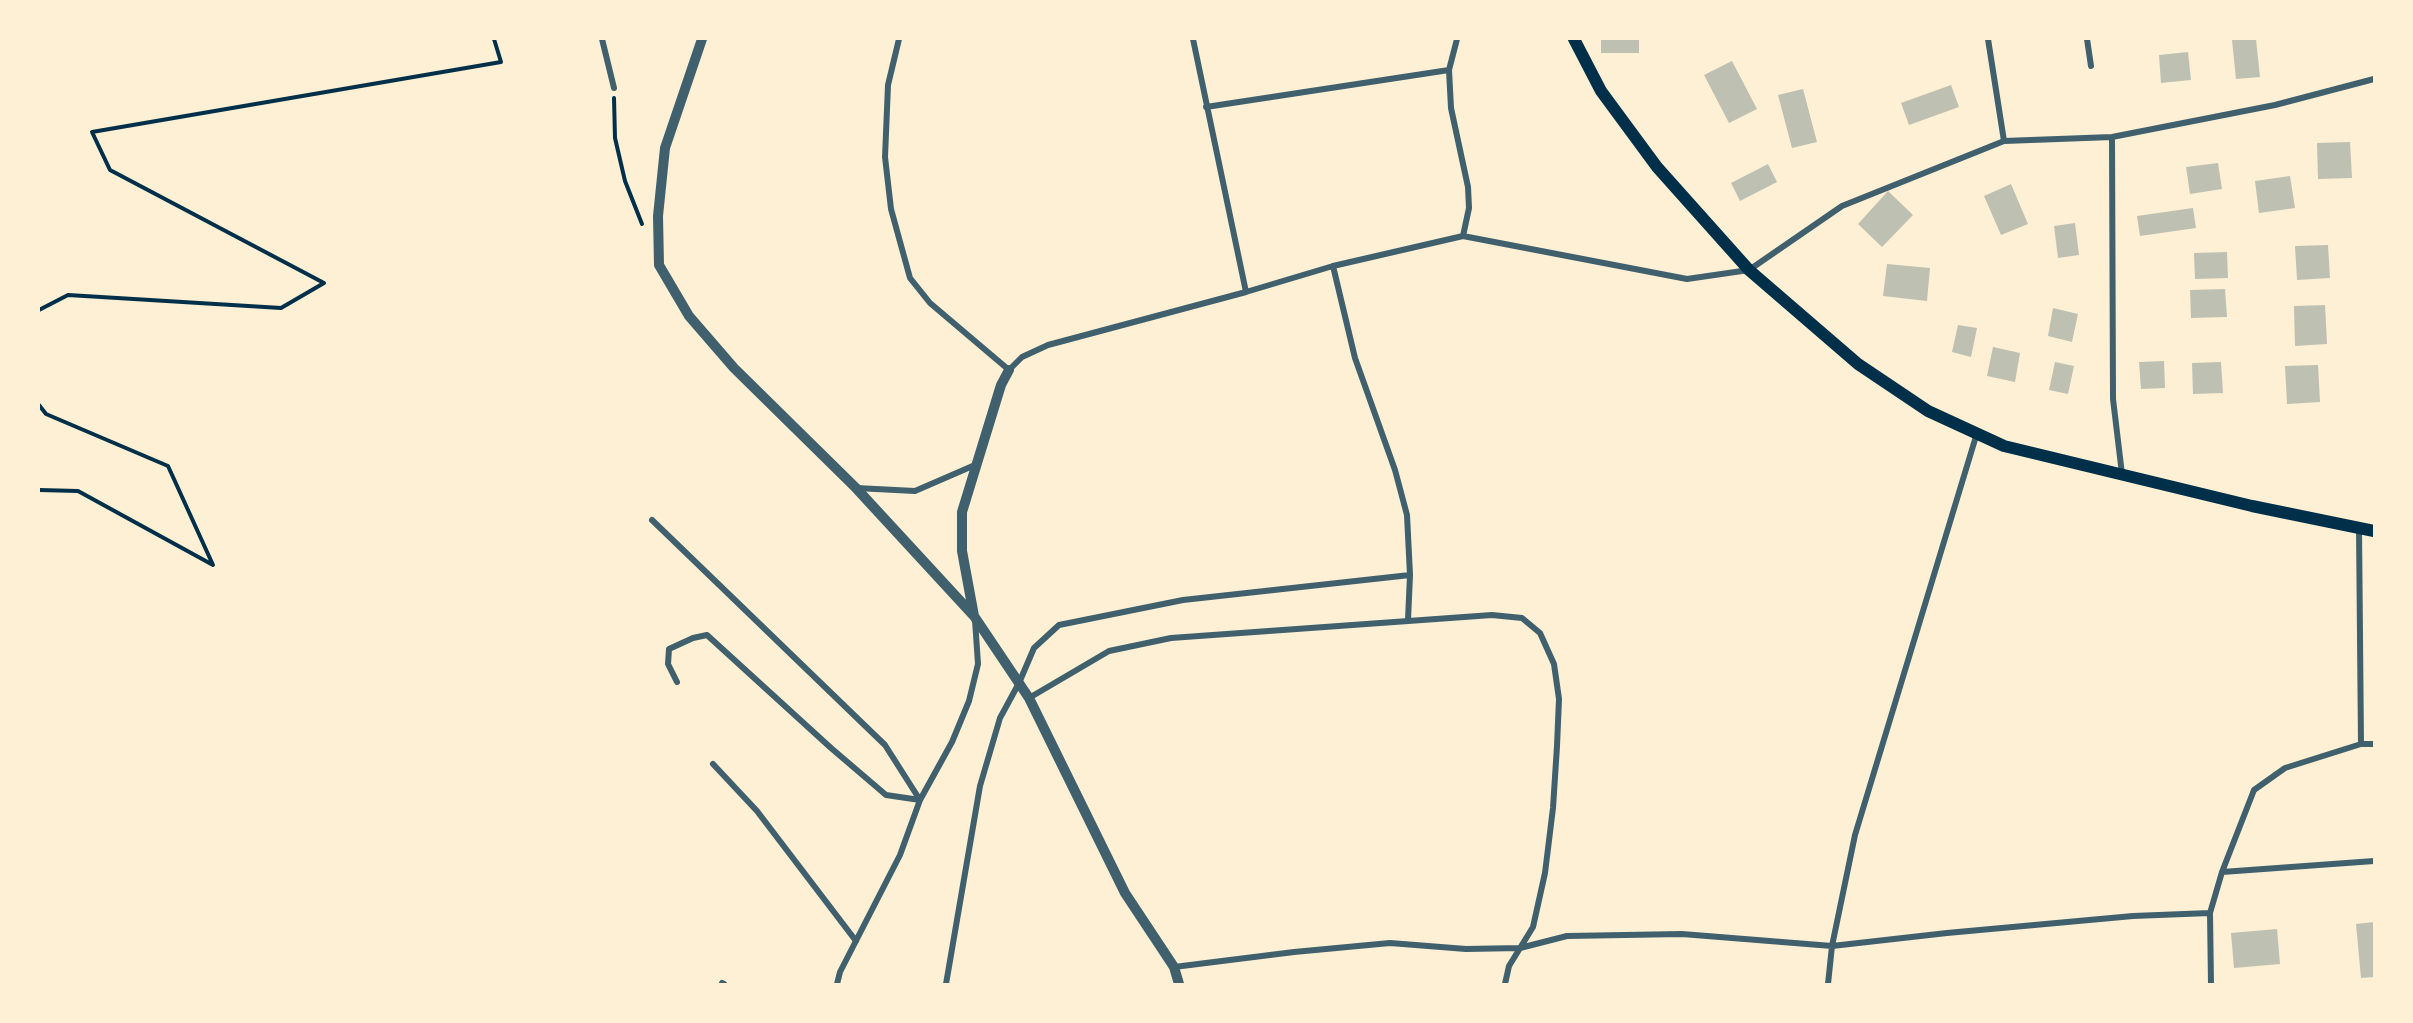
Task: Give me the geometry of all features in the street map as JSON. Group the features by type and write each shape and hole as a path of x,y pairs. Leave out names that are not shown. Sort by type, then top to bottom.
{"main road":[{"path":"1574,39 1601,91 1657,167 1749,270 1858,364 1928,411 2004,446 2252,506 2374,531"}],"street":[{"path":"602,39 614,88"},
{"path":"702,39 665,148 658,216 659,265 688,316 726,359 856,488 974,616 1029,698 1125,893 1174,967 1179,984"},
{"path":"899,39 888,85 885,157 891,209 910,278 930,303 1009,370"},
{"path":"1193,39 1246,292"},
{"path":"1457,39 1449,70 1452,108 1468,187 1469,208 1464,236"},
{"path":"1988,39 2004,141"},
{"path":"2087,39 2091,66"},
{"path":"1206,107 1449,70"},
{"path":"837,984 840,972 900,855 920,800 952,742 969,701 978,663 974,616 962,551 962,513 1001,385 1009,370 1022,357 1048,345 1246,292 1333,266 1464,236 1687,279 1749,270 1842,206 2004,141 2112,137 2275,105 2374,79"},
{"path":"2112,137 2113,399 2122,475"},
{"path":"1333,266 1355,358 1395,470 1407,514 1410,575 1408,620"},
{"path":"1828,984 1832,946 1855,835 1977,434"},
{"path":"856,488 915,491 976,465"},
{"path":"652,520 885,745 920,800"},
{"path":"2359,528 2361,744"},
{"path":"946,984 980,786 1000,718 1034,648 1059,625 1182,600 1410,575"},
{"path":"1029,698 1109,651 1171,638 1492,615 1522,618 1540,633 1554,664 1559,699 1553,808 1545,873 1533,927 1509,966 1505,984"},
{"path":"677,682 668,664 669,649 693,638 707,635 886,795 920,800"},
{"path":"2211,984 2210,913 2222,872 2254,790 2285,768 2361,744 2374,744"},
{"path":"713,764 757,811 856,941"},
{"path":"2222,872 2374,861"},
{"path":"1174,967 1390,943 1466,949 1520,948 1567,936 1682,934 1832,946 2133,916 2210,913"}],"path":[{"path":"39,310 68,295 281,308 324,283 110,170 93,132 501,62 494,39"},
{"path":"614,88 615,138 625,180 645,232"},
{"path":"39,405 46,414 168,466 213,565 78,491 39,490"}],"building":[{"path":"1601,39 1639,39 1639,53 1601,53"},
{"path":"2256,39 2260,77 2236,79 2232,40"},
{"path":"2188,52 2191,80 2161,83 2159,55"},
{"path":"1732,61 1757,109 1729,123 1704,75"},
{"path":"1951,85 1959,107 1909,125 1901,103"},
{"path":"1803,89 1817,142 1792,148 1778,95"},
{"path":"2350,142 2352,178 2318,179 2317,143"},
{"path":"2218,163 2222,189 2190,194 2186,167"},
{"path":"1768,164 1777,182 1740,201 1731,183"},
{"path":"2290,176 2295,208 2259,213 2255,181"},
{"path":"2011,184 2028,224 2001,235 1984,196"},
{"path":"1888,191 1913,215 1882,247 1858,224"},
{"path":"2193,208 2196,228 2140,236 2137,216"},
{"path":"2075,223 2079,255 2058,258 2054,226"},
{"path":"2328,245 2330,278 2297,280 2295,246"},
{"path":"2227,252 2228,278 2195,279 2194,253"},
{"path":"1887,264 1930,268 1927,301 1883,296"},
{"path":"2225,289 2227,317 2191,318 2190,290"},
{"path":"2325,305 2327,344 2295,346 2294,306"},
{"path":"2053,308 2078,314 2072,342 2048,336"},
{"path":"1958,325 1977,328 1971,357 1952,352"},
{"path":"1993,347 2020,353 2015,382 1987,376"},
{"path":"2164,361 2165,388 2141,389 2139,362"},
{"path":"2055,362 2074,366 2068,394 2049,390"},
{"path":"2221,362 2223,393 2193,394 2192,363"},
{"path":"2318,365 2320,402 2287,404 2285,366"},
{"path":"2374,922 2374,977 2361,978 2356,924"},
{"path":"2277,929 2280,964 2234,968 2231,933"}]}
